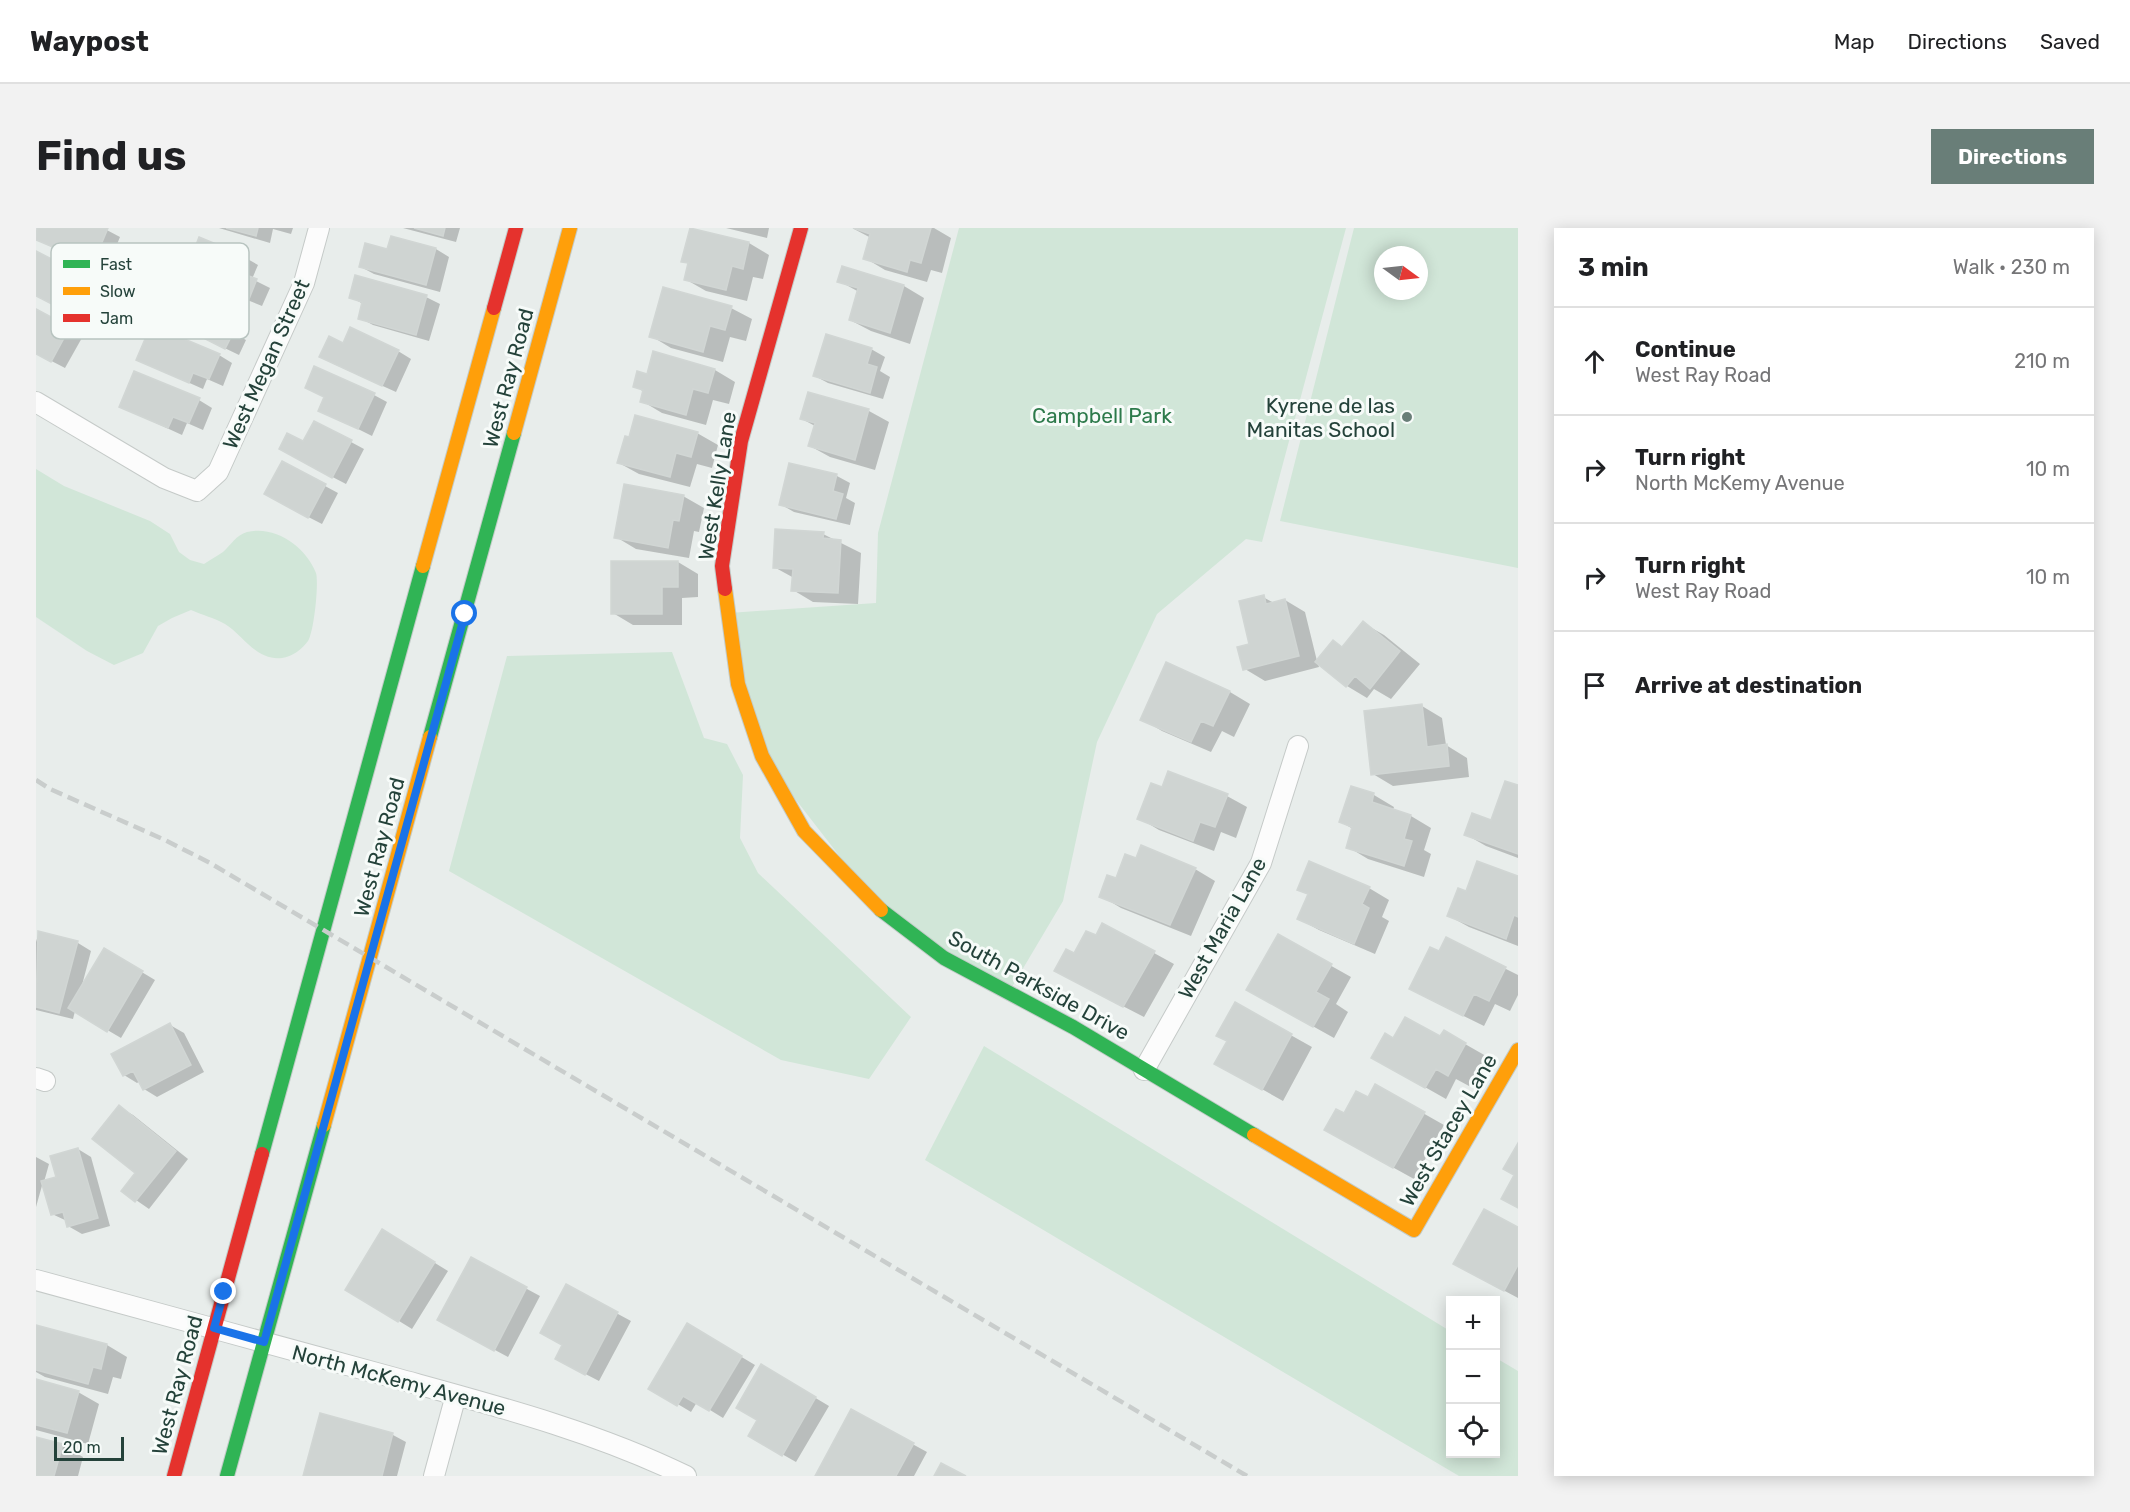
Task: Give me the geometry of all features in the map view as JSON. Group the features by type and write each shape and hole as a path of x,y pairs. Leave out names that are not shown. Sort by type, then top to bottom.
{"main road":[{"name":"West Ray Road","path":"174,1476 516,228"},
{"name":"West Ray Road","path":"227,1476 570,228"},
{"name":"West Kelly Lane","path":"738,684 722,566 741,441 801,228"},
{"name":"South Parkside Drive","path":"738,684 762,756 804,831 882,911 944,958 1073,1027 1414,1230"},
{"name":"West Stacey Lane","path":"1414,1230 1518,1050"}],"street":[{"name":"West Megan Street","path":"36,402 164,478 197,491 218,472 304,283 320,228"},
{"name":"West Maria Lane","path":"1144,1070 1261,863 1298,746"},
{"name":"North McKemy Avenue","path":"36,1280 456,1395 597,1439 655,1461 686,1476"},
{"path":"434,1476 456,1395"}],"green space":[{"name":"Campbell Park","path":"959,228 1346,228 1262,542 1246,539 1157,614 1097,742 1063,901 1009,992 882,911 762,756 729,613 876,603 878,533"},
{"name":"Kyrene de las Manitas School","path":"1354,228 1518,228 1518,568 1280,521"},
{"path":"36,469 64,486 150,521 170,534 179,552 190,560 204,564 223,552 243,533 269,532 289,540 305,555 316,573 315,607 308,641 300,650 289,656 273,658 265,656 225,624 191,610 158,626 143,653 114,665 87,651 36,617"},
{"path":"672,652 704,738 727,744 743,775 740,838 758,873 911,1017 869,1079 781,1060 449,871 507,656"},
{"path":"984,1046 1446,1329 1446,1458 1500,1458 1500,1360 1518,1371 1518,1476 1459,1476 925,1160"}],"building":[{"path":"37,228 108,228 102,243 51,243 51,246 36,240"},
{"path":"226,228 258,228 256,236"},
{"path":"414,228 445,228 443,236"},
{"path":"690,228 749,242 743,269 732,266 726,290 684,280 688,263 681,262"},
{"path":"853,228 931,228 921,263 910,260 907,272 863,259 870,234"},
{"path":"391,236 436,248 426,285 359,267 365,243 387,249"},
{"path":"199,237 214,243 197,243"},
{"path":"36,251 51,259 51,304 36,296"},
{"path":"842,266 904,285 890,333 849,320 858,288 837,282"},
{"path":"355,275 427,295 416,335 358,319 362,302 349,298"},
{"path":"249,276 257,279 249,299"},
{"path":"663,287 732,306 725,330 710,326 703,352 649,337"},
{"path":"36,309 51,317 51,339 63,339 51,362 36,354"},
{"path":"350,327 399,350 382,386 319,357 329,336 343,343"},
{"path":"826,334 872,348 867,364 877,367 870,393 813,376"},
{"path":"145,339 184,339 220,354 209,379 193,373 189,383 136,360"},
{"path":"205,339 230,339 225,349"},
{"path":"653,351 715,369 708,393 693,389 686,415 640,402 643,390 633,387 637,371 647,374"},
{"path":"314,366 375,393 358,429 318,411 324,397 305,388"},
{"path":"134,371 200,398 189,423 173,417 168,428 119,407"},
{"path":"808,392 869,409 855,460 808,446 815,423 800,419"},
{"path":"635,415 698,432 691,457 676,453 670,477 617,463 625,436 629,437"},
{"path":"314,421 352,440 332,478 279,449 287,433 303,441"},
{"path":"282,461 326,484 308,518 264,494"},
{"path":"789,463 837,474 833,491 843,494 836,519 779,505"},
{"path":"624,484 684,495 679,521 673,520 668,548 614,538"},
{"path":"775,529 824,532 823,538 841,540 838,593 791,591 793,569 773,568"},
{"path":"611,561 678,561 678,587 662,587 662,614 611,614"},
{"path":"1264,595 1266,604 1285,599 1299,656 1243,670 1237,647 1249,644 1239,601"},
{"path":"1363,621 1400,651 1370,689 1355,676 1346,687 1315,662 1333,640 1342,647"},
{"path":"1166,662 1230,691 1213,726 1201,721 1191,742 1140,720"},
{"path":"1422,704 1427,747 1447,744 1449,766 1371,775 1364,711"},
{"path":"1168,771 1228,794 1215,827 1200,822 1193,841 1137,819 1151,783 1162,787"},
{"path":"1505,781 1518,785 1518,854 1464,835 1472,813 1491,820"},
{"path":"1351,786 1374,793 1372,802 1411,815 1404,839 1412,841 1404,866 1346,848 1352,827 1339,822"},
{"path":"1141,845 1196,868 1170,925 1099,897 1107,875 1116,878 1125,854 1136,858"},
{"path":"1309,861 1370,887 1362,904 1369,908 1354,944 1297,919 1308,894 1297,890"},
{"path":"1477,861 1518,876 1518,917 1514,915 1506,939 1447,916 1458,888 1466,891"},
{"path":"1102,923 1155,951 1123,1007 1054,971 1066,949 1074,953 1086,931 1096,935"},
{"path":"38,931 78,941 59,1013 36,1007"},
{"path":"1278,934 1332,964 1316,992 1329,999 1313,1027 1246,990"},
{"path":"1446,937 1506,967 1489,1001 1474,994 1463,1016 1409,989 1430,947 1439,951"},
{"path":"104,948 143,971 107,1032 68,1008"},
{"path":"1235,1002 1292,1034 1262,1090 1214,1064 1227,1041 1216,1036"},
{"path":"1405,1017 1440,1036 1444,1030 1466,1043 1448,1076 1436,1069 1425,1088 1371,1058 1385,1033 1393,1038"},
{"path":"170,1023 191,1065 143,1090 133,1071 123,1076 111,1054"},
{"path":"1375,1084 1425,1112 1393,1168 1324,1130 1336,1109 1344,1113 1356,1091 1368,1097"},
{"path":"119,1105 176,1151 135,1202 121,1191 135,1173 92,1139"},
{"path":"1518,1143 1518,1208 1501,1199 1514,1175 1503,1169"},
{"path":"78,1148 98,1218 67,1227 63,1212 51,1215 41,1181 56,1177 50,1156"},
{"path":"1484,1209 1518,1227 1518,1265 1504,1291 1453,1264"},
{"path":"382,1229 435,1262 398,1322 345,1290"},
{"path":"471,1257 527,1287 494,1351 437,1320"},
{"path":"566,1284 618,1312 585,1375 555,1359 562,1345 540,1333"},
{"path":"687,1323 742,1356 709,1411 683,1396 677,1406 648,1389"},
{"path":"36,1325 107,1344 101,1369 93,1367 88,1384 36,1370"},
{"path":"761,1364 816,1397 782,1456 748,1436 757,1420 736,1408"},
{"path":"36,1379 79,1391 67,1433 36,1425"},
{"path":"851,1409 914,1443 896,1476 815,1476"},
{"path":"320,1413 393,1433 382,1476 303,1476"},
{"path":"36,1437 63,1444 54,1476 36,1476"},
{"path":"941,1463 966,1476 934,1476"}],"railway":[{"path":"36,780 50,789 165,840 210,863 1247,1476"}],"traffic: fast":[{"path":"430,737 514,433"},
{"path":"262,1154 423,566"},
{"path":"881,910 944,958 1073,1027 1254,1135"},
{"path":"227,1476 324,1125"}],"traffic: slow":[{"path":"514,433 570,228"},
{"path":"423,566 494,308"},
{"path":"725,589 738,684 762,756 804,831 881,910"},
{"path":"324,1125 430,737"},
{"path":"1254,1135 1414,1230 1518,1050"}],"traffic: jam":[{"path":"494,308 516,228"},
{"path":"725,589 722,566 741,441 801,228"},
{"path":"174,1476 262,1154"}],"place":[{"name":"Kyrene de las Manitas School","path":"1407,417"}],"route":[{"path":"224,1292 214,1328 264,1342 465,614"}]}
